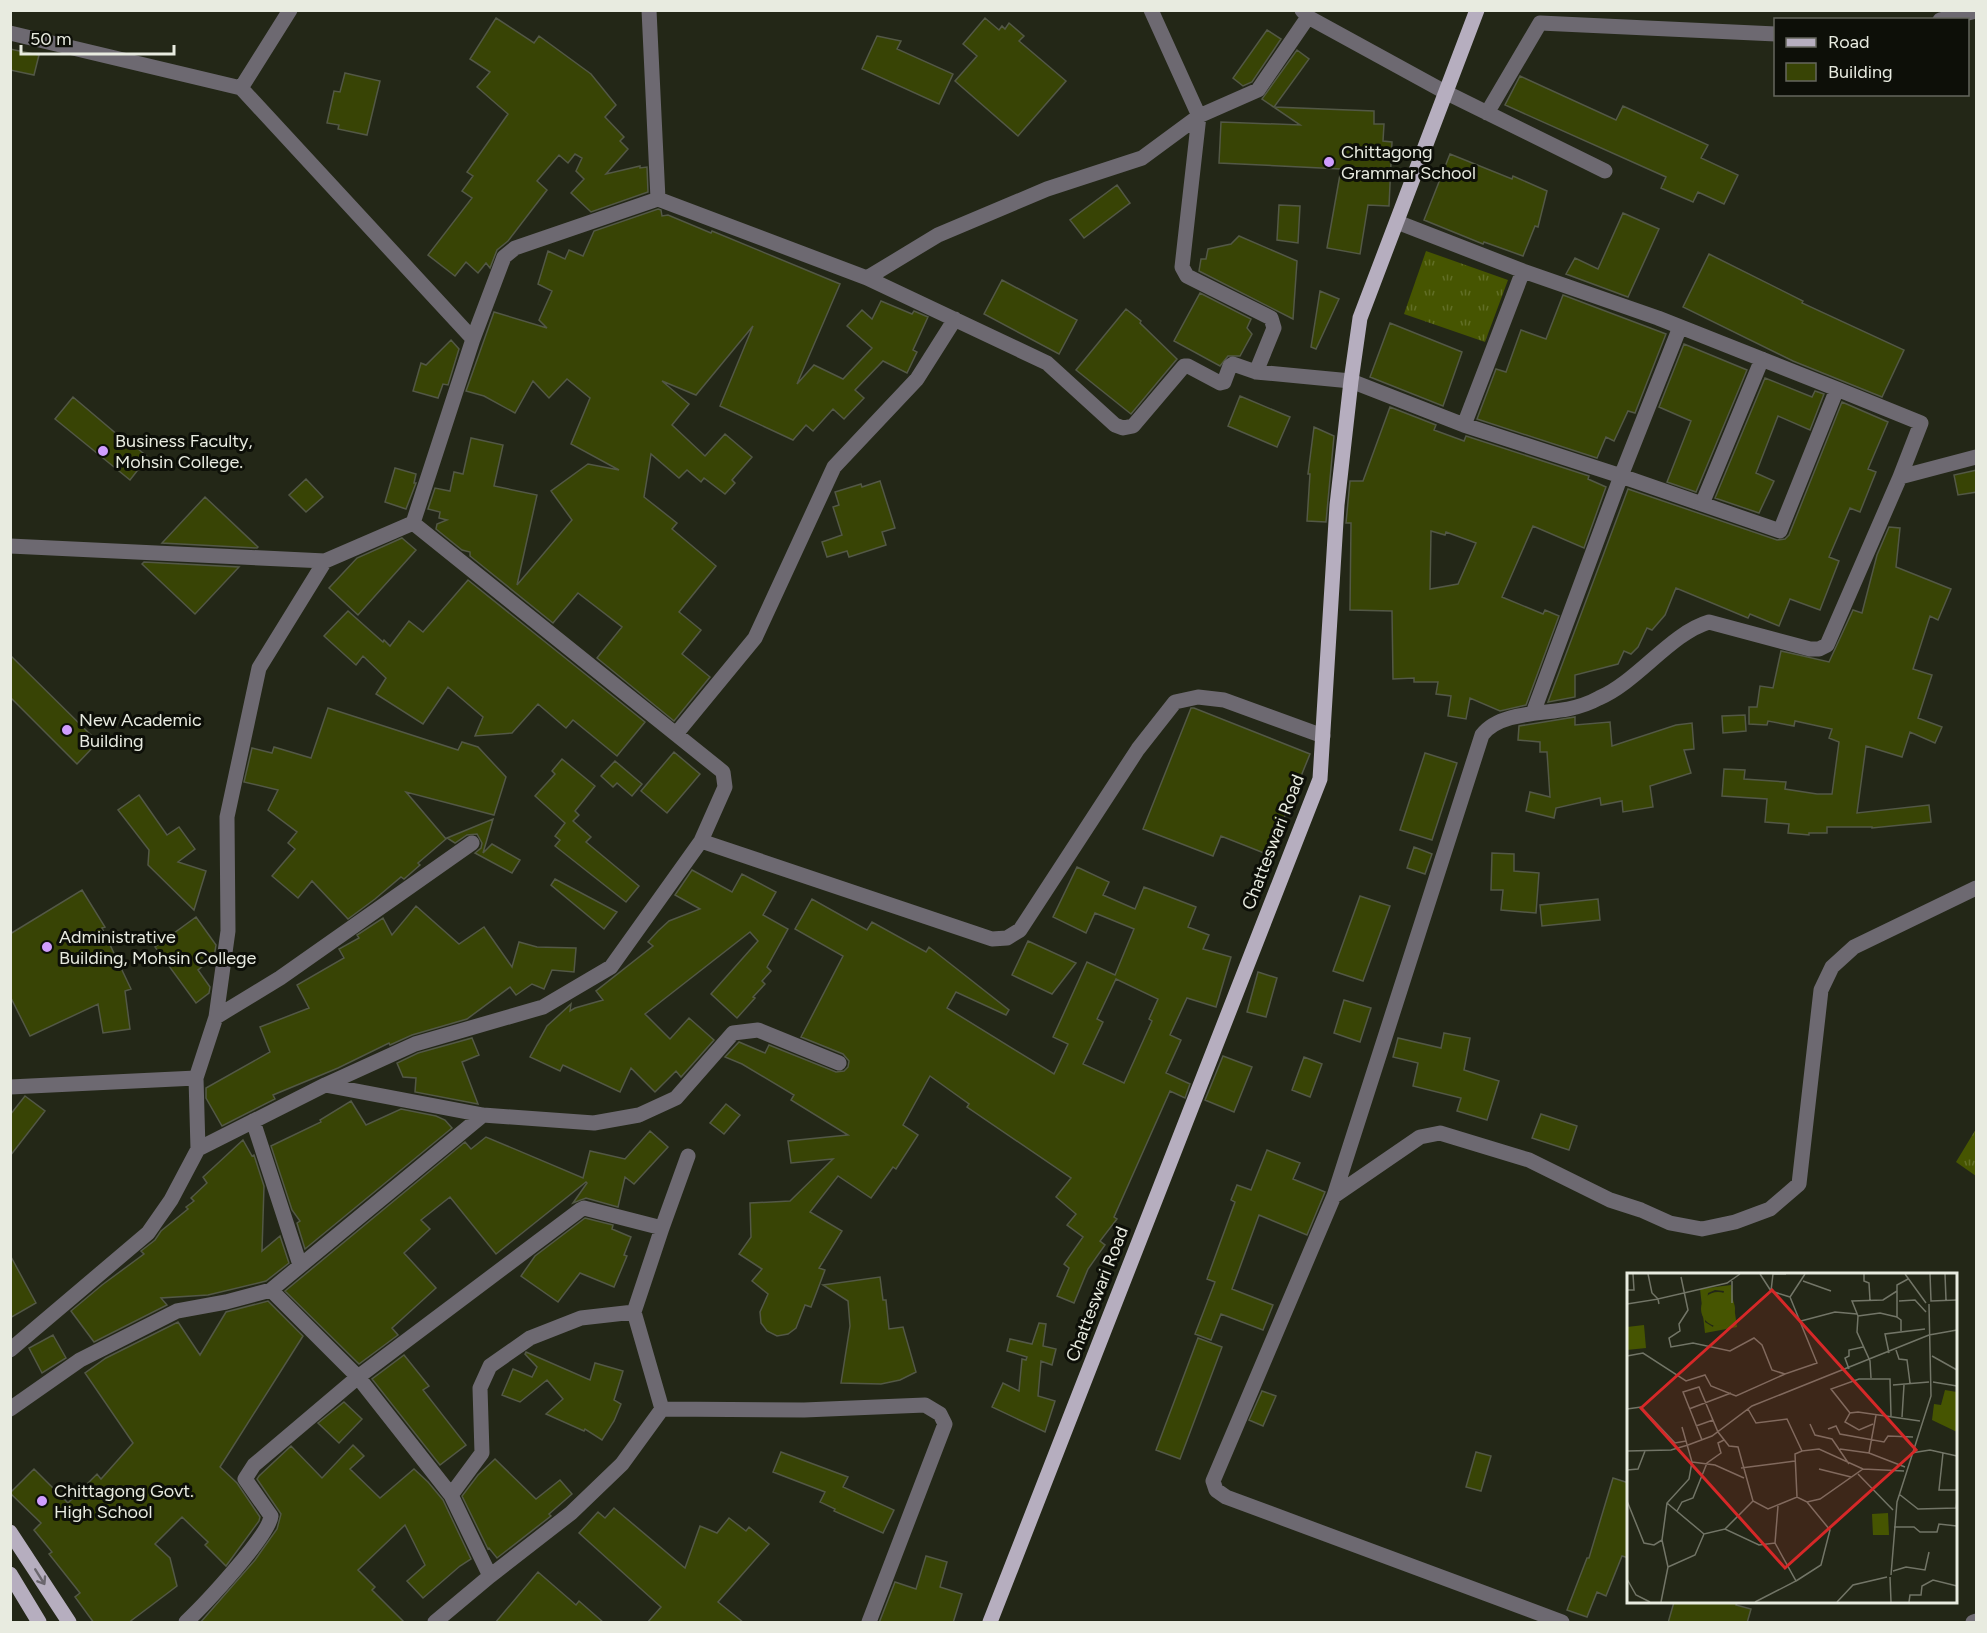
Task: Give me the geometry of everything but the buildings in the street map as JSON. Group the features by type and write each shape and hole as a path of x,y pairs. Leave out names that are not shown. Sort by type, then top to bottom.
{"main road":[{"name":"Chatteswari Road","path":"990,1623 1320,779 1337,505 1360,318 1477,10"},
{"path":"10,1532 69,1623"},
{"path":"11,1577 39,1623"}],"street":[{"path":"241,88 290,10"},
{"path":"649,10 658,199"},
{"path":"1151,10 1199,116 1182,267 1187,276 1271,318 1274,328 1256,372"},
{"path":"1948,18 1977,11"},
{"path":"867,278 938,235 1047,189 1142,158 1199,116 1258,90 1305,14 1445,92 1605,171"},
{"path":"1487,113 1540,23 1774,34"},
{"path":"10,33 241,88 473,339"},
{"path":"10,546 325,561 413,523 473,339 504,257 515,248 658,199 867,278 1047,363 1115,425 1123,428 1133,426 1184,366 1220,383 1224,382 1232,365 1256,372 1351,381 1464,425 1780,531 1837,389"},
{"path":"1397,222 1523,272 1680,327 1921,423 1827,645 1820,650 1709,622 1697,626 1601,698 1570,709 1533,713 1488,726 1482,735 1334,1196 1213,1481 1216,1490 1226,1497 1563,1623"},
{"path":"1464,425 1523,272"},
{"path":"676,734 755,638 834,467 917,379 955,319"},
{"path":"1533,713 1621,476 1680,327"},
{"path":"1702,504 1762,359"},
{"path":"1900,477 1977,457"},
{"path":"198,1149 325,1085 415,1044 543,1006 611,967 701,841 725,787 723,772 413,523"},
{"path":"10,1350 148,1233 171,1200 198,1149 196,1078 216,1017 228,931 228,817 259,668 325,561"},
{"path":"701,841 992,939 1007,938 1020,930 1138,749 1175,702 1198,697 1224,700 1323,736"},
{"path":"216,1017 280,978 472,843"},
{"path":"1334,1196 1420,1137 1440,1134 1529,1160 1610,1200 1670,1223 1702,1228 1735,1222 1770,1209 1799,1184 1821,990 1832,968 1854,947 1977,888"},
{"path":"325,1085 483,1115 594,1123 639,1115 676,1098 733,1033 758,1030 839,1063"},
{"path":"10,1087 196,1078"},
{"path":"10,1409 80,1360 177,1311 226,1302 271,1290 483,1115"},
{"path":"253,1121 300,1265"},
{"path":"662,1409 634,1312 688,1156"},
{"path":"186,1623 233,1570 270,1523 271,1516 246,1482 246,1477 254,1465 358,1377 580,1210 618,1216 662,1228"},
{"path":"271,1290 358,1377 451,1495 490,1576"},
{"path":"451,1495 482,1454 480,1388 490,1366 530,1338 581,1318 634,1312"},
{"path":"662,1409 804,1410 925,1405 940,1414 945,1424 869,1623"},
{"path":"435,1623 490,1576 571,1513 622,1464 662,1409"}],"green space":[{"path":"1426,251 1508,280 1485,342 1404,314"},
{"path":"1976,1129 1976,1176 1956,1162"}],"place":[{"name":"Chittagong Grammar School","path":"1329,162"},
{"name":"Business Faculty, Mohsin College.","path":"103,451"},
{"name":"New Academic Building","path":"67,730"},
{"name":"Administrative Building, Mohsin College","path":"47,947"},
{"name":"Chittagong Govt. High School","path":"42,1501"}]}
